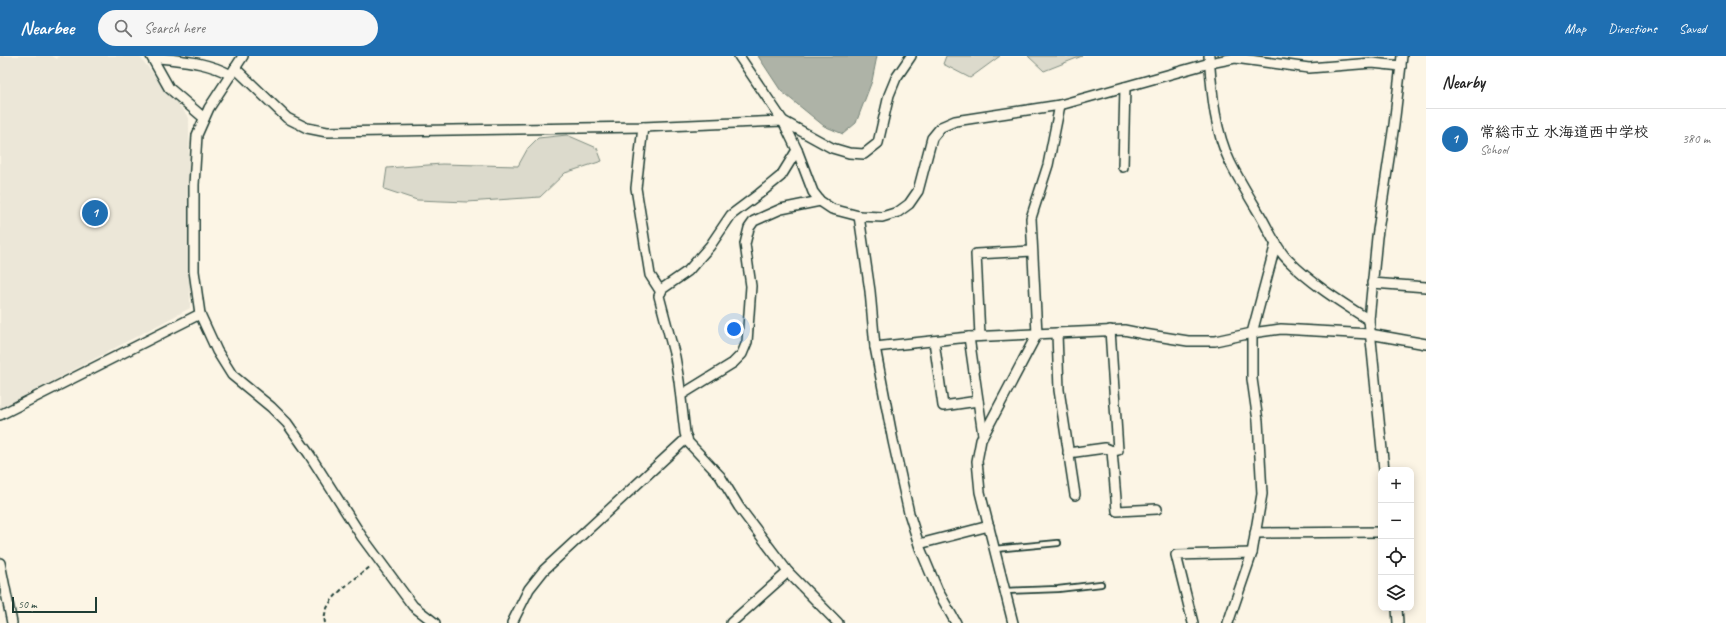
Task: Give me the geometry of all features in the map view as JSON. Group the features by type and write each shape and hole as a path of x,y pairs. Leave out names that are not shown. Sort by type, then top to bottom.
{"street":[{"path":"152,56 200,63 233,72 288,118 307,128 327,132 643,127 783,121 832,148 849,153 864,154 878,143 889,95 896,78 911,56"},
{"path":"152,56 169,88 204,118"},
{"path":"243,56 209,108 197,135 194,185 194,271 200,314 217,351 232,375 271,407 287,423 309,454 362,537 413,606 435,623"},
{"path":"739,56 783,121 797,150 813,192 820,201 832,209 859,216 882,217 898,212 909,204 918,191 932,138 941,127 955,121 1060,105 1125,87 1209,60 1235,58 1310,68 1372,63 1401,66"},
{"path":"1384,467 1369,320 1377,237 1394,125 1402,56"},
{"path":"1209,60 1214,108 1221,137 1230,161 1276,243 1287,260 1306,277 1331,296 1369,320"},
{"path":"1123,167 1125,87"},
{"path":"1013,623 980,492 977,461 983,435 1037,334 1030,218 1048,165 1060,105"},
{"path":"643,127 636,188 650,275 661,292"},
{"path":"797,150 781,176 731,215 710,246 688,271 662,290 659,296 675,357 684,433 688,442 720,476 739,507 788,572 838,623"},
{"path":"680,395 733,363 742,354 746,342 751,286 745,244 749,228 754,221 781,209 820,201"},
{"path":"859,216 870,291 875,347 893,441 909,513 919,544 938,591 956,623"},
{"path":"1228,623 1252,553 1262,494 1258,421 1252,379 1252,333 1276,243"},
{"path":"980,336 976,254 1032,251"},
{"path":"1372,283 1426,287"},
{"path":"0,415 200,314"},
{"path":"875,347 980,336 1110,330 1124,330 1188,341 1215,341 1252,333 1281,329 1370,334 1426,344"},
{"path":"1068,453 1105,448 1112,451 1118,450 1110,330"},
{"path":"1057,333 1059,390 1075,495"},
{"path":"969,337 983,435"},
{"path":"934,341 943,406 978,401"},
{"path":"512,623 529,589 544,570 687,438"},
{"path":"1112,451 1117,511 1158,509"},
{"path":"919,544 989,526"},
{"path":"1255,533 1378,532"},
{"path":"1193,623 1176,555 1252,553"},
{"path":"0,563 12,623"},
{"path":"731,623 788,572"},
{"path":"1397,611 1398,623"}],"lane":[{"path":"995,549 1058,543"},
{"path":"1005,591 1058,589 1101,584"}],"path":[{"path":"325,623 326,608 331,600 379,560"}],"shaded area":[{"path":"0,56 52,56 57,59 59,56 139,56 189,118 190,308 0,409"},
{"path":"758,56 877,56 872,81 856,123 843,134 824,126 781,91"},
{"path":"946,56 1000,56 970,78 943,64"},
{"path":"1028,56 1082,56 1044,71"},
{"path":"567,135 597,148 602,161 565,173 540,197 467,202 417,200 384,189 387,168 442,164 518,166 528,148 538,138"}],"place":[{"name":"常総市立 水海道西中学校","path":"95,213"}]}
